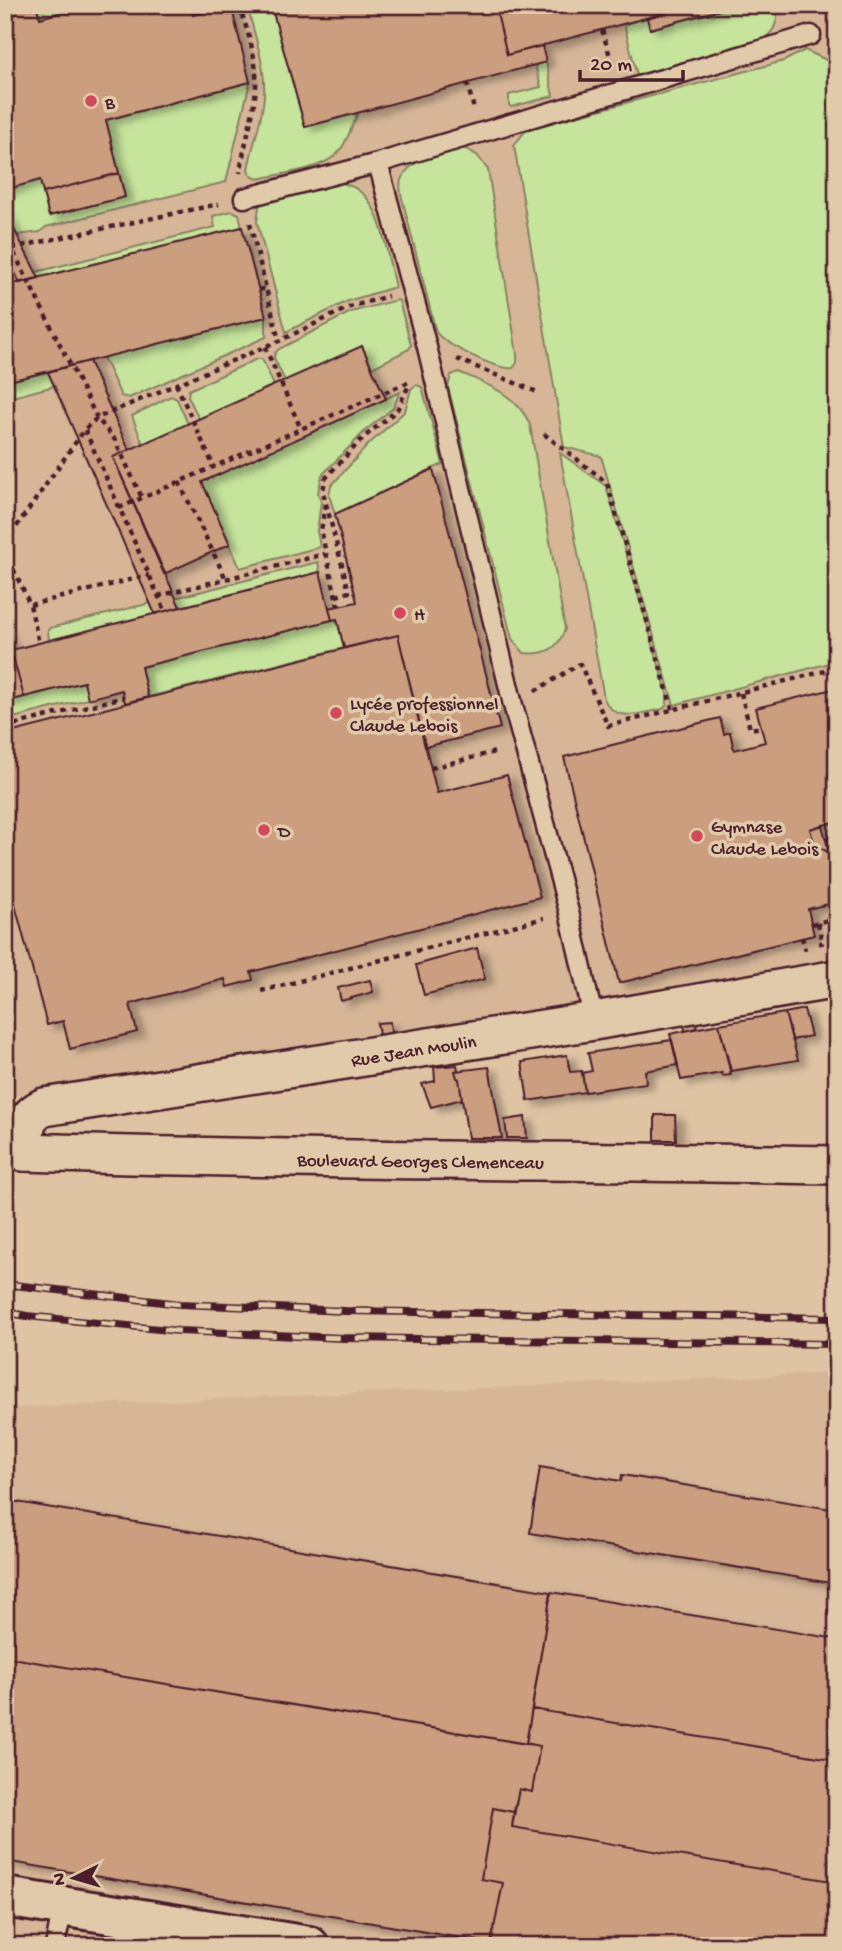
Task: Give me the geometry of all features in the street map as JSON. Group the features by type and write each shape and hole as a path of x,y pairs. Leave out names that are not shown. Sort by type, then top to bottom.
{"main road":[{"path":"5,1897 310,1946"}],"street":[{"name":"Rue Jean Moulin","path":"15,1150 32,1113 44,1107 594,1021 837,979"},
{"name":"Boulevard Georges Clemenceau","path":"15,1150 233,1159 837,1165"}],"lane":[{"path":"244,198 378,163 811,35"},
{"path":"378,163 427,346 513,705 569,912 594,1021"},
{"path":"55,1946 63,1906"}],"path":[{"path":"706,5 707,8 716,5"},
{"path":"602,30 620,91"},
{"path":"12,247 244,198"},
{"path":"5,235 97,418 115,440 142,498"},
{"path":"259,290 266,288"},
{"path":"5,543 85,429 97,418 265,347 350,307 412,289"},
{"path":"336,596 349,592 323,492 326,479 363,438 397,410 427,346 537,392"},
{"path":"265,347 301,429"},
{"path":"119,508 411,380"},
{"path":"176,384 214,467"},
{"path":"85,429 165,611"},
{"path":"544,434 608,486 673,711"},
{"path":"179,482 226,579"},
{"path":"325,501 321,531 338,606"},
{"path":"5,551 30,605 39,643"},
{"path":"158,596 325,554"},
{"path":"30,605 149,575"},
{"path":"513,705 580,664 608,726 837,668"},
{"path":"741,693 750,729 762,727"},
{"path":"5,727 124,697"},
{"path":"430,768 523,744"},
{"path":"826,840 831,838 837,860"},
{"path":"261,991 569,912"},
{"path":"804,947 822,943 815,923 837,918"}],"shaded area":[{"path":"5,5 837,5 837,960 634,999 5,1097"},
{"path":"837,1373 837,1946 5,1946 5,1408"}],"green space":[{"path":"36,5 88,5 40,18"},
{"path":"247,5 271,5 305,127 358,113 341,149 321,164 258,179 251,176 248,170 261,115 264,85 259,50"},
{"path":"738,5 777,5 776,24 771,33 756,43 637,75 624,24 647,18 651,29"},
{"path":"805,50 837,65 837,661 674,705 601,456 564,447 514,145 527,129 784,61"},
{"path":"546,62 553,96 511,107 509,95 541,87 535,65"},
{"path":"250,82 226,182 46,227 40,232 17,235 5,213 5,190 40,180 49,216 125,197 106,120"},
{"path":"464,148 477,155 488,170 517,354 517,363 513,368 505,368 472,356 436,332 402,197 401,180 412,166 428,156"},
{"path":"338,182 357,189 370,202 380,224 395,287 348,301 286,332 257,222 259,206 263,202"},
{"path":"232,211 239,214 242,227 39,278 36,272 215,227 213,216"},
{"path":"397,300 411,345 409,349 372,368 362,346 285,381 274,358 279,349 351,312"},
{"path":"266,317 266,337 129,398 121,396 103,357"},
{"path":"262,359 274,385 199,419 188,396 189,390"},
{"path":"48,372 54,386 5,399 5,382"},
{"path":"459,372 491,386 509,398 518,405 530,425 565,629 559,642 544,652 524,653 512,639 448,387 451,375"},
{"path":"416,385 422,387 443,464 335,514 329,495 331,486 367,446 405,411 411,389"},
{"path":"400,392 393,408 366,430 322,475 318,493 321,502 317,531 320,547 240,568 202,482"},
{"path":"171,396 177,399 188,424 143,444 132,416"},
{"path":"560,453 606,486 667,692 667,705 663,709 622,714 614,711 604,698"},
{"path":"318,562 320,572 180,607 175,598"},
{"path":"151,603 155,614 49,640 50,628"},
{"path":"337,619 344,648 148,697 141,667"},
{"path":"84,682 88,699 5,720 5,702"}],"building":[{"name":"B","path":"5,5 36,5 40,18 88,5 191,5 193,15 231,5 250,82 106,120 119,173 43,193 40,180 5,190"},
{"path":"271,5 495,5 507,55 542,46 546,62 305,127"},
{"path":"495,5 694,5 507,55"},
{"path":"694,5 738,5 650,29 647,18"},
{"path":"119,173 125,197 49,216 43,193"},
{"path":"5,213 39,278 20,283 5,253"},
{"path":"242,227 266,317 5,382 5,286"},
{"path":"362,346 386,399 202,482 230,544 164,574 113,457"},
{"path":"89,361 129,450 113,457 180,607 155,614 48,372"},
{"name":"H","path":"433,469 500,728 425,747 398,635 344,648 337,619 332,620 329,608 357,602 335,514"},
{"path":"320,572 332,620 141,667 148,697 125,703 122,690 88,699 84,682 24,697 11,650"},
{"path":"5,628 24,697 5,702"},
{"name":"D","path":"398,635 437,793 507,775 540,897 251,972 253,980 227,987 225,979 130,1004 137,1032 70,1049 63,1021 47,1025 5,867 5,734"},
{"name":"Gymnase Claude Lebois","path":"837,688 837,821 810,829 814,843 829,853 837,884 837,902 808,909 814,935 619,983 564,757 720,718 724,734 730,732 734,750 765,742 756,708"},
{"path":"822,825 829,853 814,843 810,829"},
{"path":"477,948 485,979 424,995 416,965"},
{"path":"370,980 373,992 341,1001 338,988"},
{"path":"804,1009 811,1036 792,1040 785,1013"},
{"path":"785,1013 798,1060 731,1071 719,1024"},
{"path":"390,1022 391,1033 379,1035 377,1023"},
{"path":"696,1022 697,1028 685,1031 684,1024"},
{"path":"719,1024 731,1075 723,1076 722,1073 681,1080 670,1034"},
{"path":"672,1040 678,1065 645,1071 646,1083 585,1092 582,1073 592,1071 588,1053"},
{"path":"567,1055 570,1072 582,1071 585,1092 528,1101 522,1062"},
{"path":"457,1065 458,1070 455,1071 462,1099 431,1107 422,1084 435,1081 434,1067"},
{"path":"489,1067 502,1138 468,1138 459,1079 455,1071"},
{"path":"655,1115 675,1115 676,1140 655,1140"},
{"path":"525,1117 527,1138 507,1138 505,1120"},
{"path":"540,1467 621,1481 622,1475 837,1510 837,1584 530,1533"},
{"path":"5,1500 551,1592 526,1744 5,1657"},
{"path":"551,1592 837,1639 837,1760 532,1709"},
{"path":"5,1657 540,1746 532,1792 519,1789 514,1812 493,1808 481,1879 503,1883 491,1943 5,1861"},
{"path":"532,1709 837,1760 837,1882 512,1827 519,1789 532,1792 540,1746 526,1743"},
{"path":"493,1808 514,1812 512,1827 837,1882 837,1946 507,1946 491,1943 503,1883 481,1879"}],"railway":[{"path":"5,1284 180,1304 345,1311 837,1318"},
{"path":"5,1312 179,1331 343,1338 837,1344"}],"place":[{"name":"B","path":"91,101"},
{"name":"H","path":"400,613"},
{"name":"Lycée professionnel Claude Lebois","path":"336,713"},
{"name":"D","path":"264,830"},
{"name":"Gymnase Claude Lebois","path":"697,836"}]}
